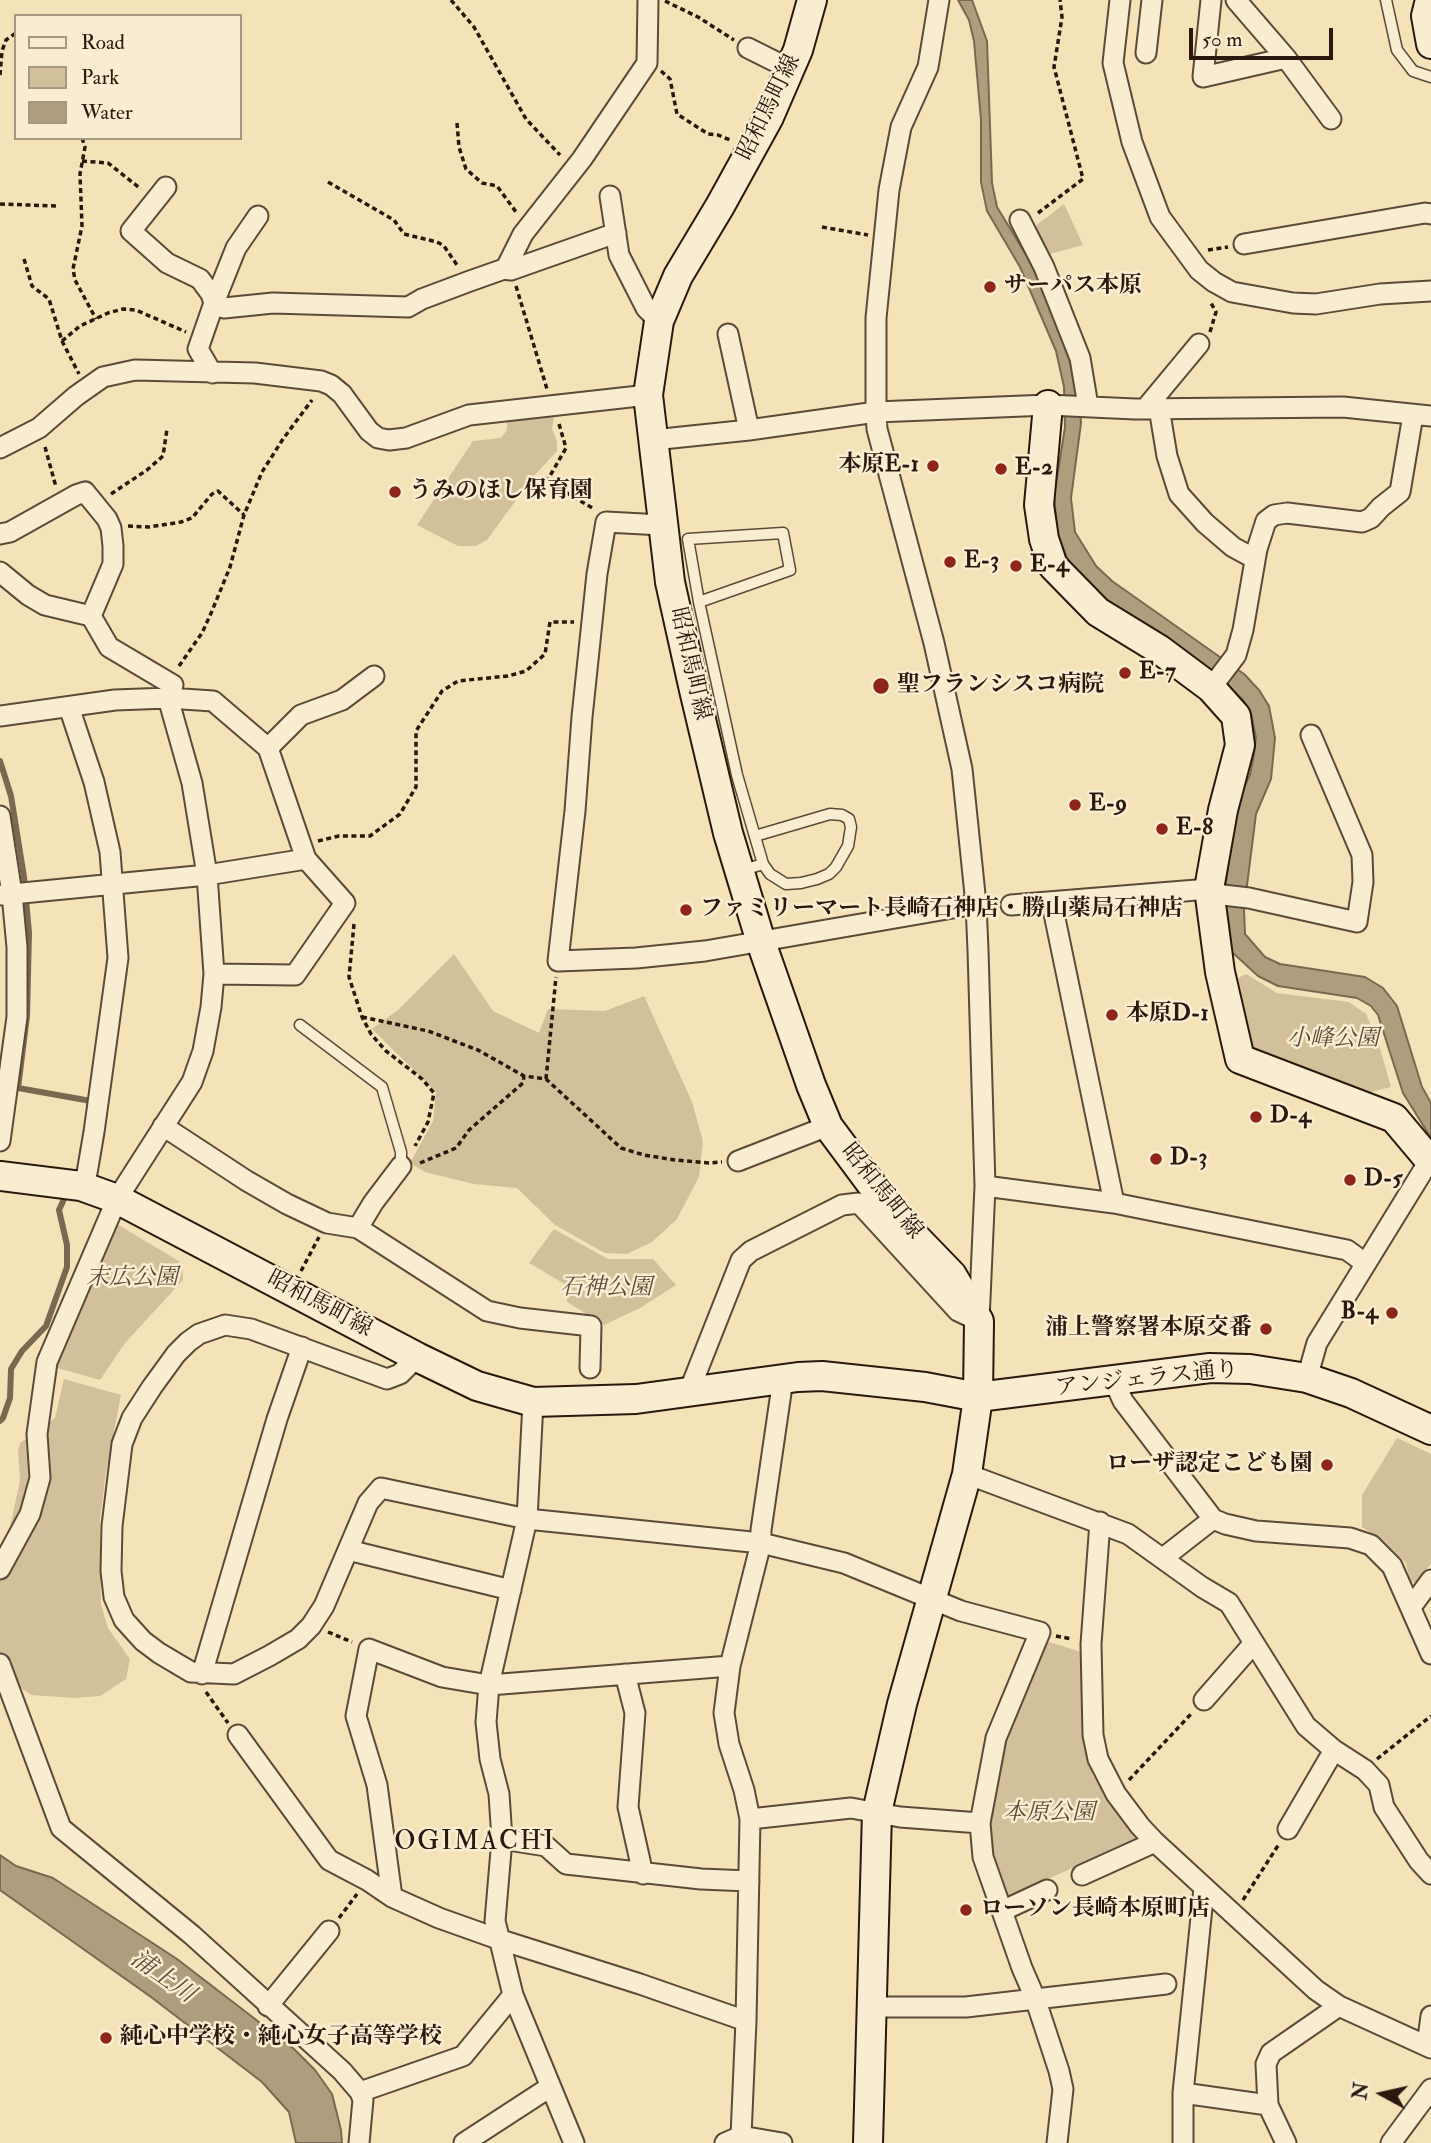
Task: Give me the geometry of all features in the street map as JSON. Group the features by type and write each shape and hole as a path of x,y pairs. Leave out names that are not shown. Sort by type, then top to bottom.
{"main road":[{"name":"昭和馬町線","path":"812,0 805,31 790,69 752,149 678,276 659,321 648,394 662,525 670,582 728,833 751,868 761,942 828,1126 895,1216 952,1275 979,1321"},
{"path":"1430,0 1426,16 1431,44"},
{"path":"1052,406 1040,505 1044,539 1053,566 1098,612 1213,686 1236,716 1240,745 1223,810 1216,892 1220,972 1240,1059 1394,1118 1430,1162"},
{"name":"昭和馬町線","path":"0,1176 81,1186 117,1199 417,1357 477,1386 533,1402 603,1401 688,1394 783,1379 822,1376 925,1387 978,1397"},
{"path":"868,2143 877,1812 902,1704 967,1475 978,1397 979,1321"},
{"name":"アンジェラス通り","path":"978,1397 1210,1368 1250,1368 1307,1378 1351,1393 1431,1430"}],"street":[{"path":"511,270 507,266 528,228 573,170 645,65 648,0"},
{"path":"688,1394 741,1260 751,1251 842,1205 859,1203 958,1311 979,1321 985,1186 976,904 962,769 934,643 877,429 876,412 876,318 884,238 901,127 928,67 939,0"},
{"path":"1120,0 1113,63 1132,142 1160,217 1199,270 1232,292 1279,301 1316,304 1380,294 1431,291"},
{"path":"1146,52 1152,0"},
{"path":"1211,0 1203,77 1286,58"},
{"path":"1236,0 1286,58 1331,119"},
{"path":"748,48 790,69"},
{"path":"161,193 131,231 167,263 200,279 214,303 224,308 273,303 408,307 470,281 504,269 511,270 616,233"},
{"path":"610,196 619,255 646,308 659,321"},
{"path":"1244,244 1425,213 1431,215"},
{"path":"212,373 198,349 236,248 258,216"},
{"path":"1020,220 1044,267 1080,358 1088,406"},
{"path":"728,334 750,430"},
{"path":"1152,409 1199,344"},
{"path":"0,448 39,428 87,387 103,377 135,370 256,373 321,380 342,394 369,431 378,438 389,440 406,439 469,415 554,402 648,394"},
{"path":"653,440 750,430 876,412 1052,406 1152,409 1343,407 1422,416 1400,492 1371,518 1362,522 1287,513 1274,515 1266,521 1255,559 1236,655 1213,686"},
{"path":"1152,409 1179,494 1205,523 1233,547 1255,559"},
{"path":"0,534 10,532 85,492 98,505 110,526 113,564 91,616"},
{"path":"662,525 606,522 597,574 558,961 636,958 705,951 976,904"},
{"path":"0,572 28,595 46,605 91,616 109,647 170,691 192,783 207,875 214,974 203,1051 192,1082 117,1199 47,1362 37,1434 40,1478 30,1514 0,1569"},
{"path":"268,748 301,715 342,700 374,676"},
{"path":"0,716 170,691 213,701 268,748 304,852 345,903 295,975 214,974"},
{"path":"69,707 94,782 110,852 118,958 94,1132 81,1186"},
{"path":"1011,905 1216,892 1357,922 1363,882 1362,855 1311,735"},
{"path":"0,816 6,894 17,947 17,1017 0,1141"},
{"path":"6,894 207,875 304,852"},
{"path":"1052,904 1114,1203"},
{"path":"163,1126 257,1187 327,1223 358,1228 487,1311 508,1316 591,1325 590,1368"},
{"path":"738,1161 828,1126"},
{"path":"1307,1378 1317,1343 1430,1162"},
{"path":"358,1228 401,1166"},
{"path":"985,1186 1114,1203 1347,1250 1365,1263"},
{"path":"417,1357 401,1374 387,1380 251,1329 225,1325 199,1334 176,1354 132,1418 122,1444 112,1526 111,1571 114,1597 124,1620 159,1654 196,1673 234,1674 320,1629 324,1606 368,1503 381,1488 527,1518 761,1543 844,1563 961,1611 1040,1632 996,1738 980,1822 984,1857 1035,1998 1063,2089 1057,2143"},
{"path":"196,1673 302,1347"},
{"path":"782,2143 733,2139 746,2021 750,1819 729,1744 724,1713 730,1665 761,1543 783,1379"},
{"path":"1114,1381 1122,1401 1213,1519 1256,1531 1350,1538 1371,1545 1392,1566 1431,1654"},
{"path":"533,1402 527,1518 489,1685 486,1722 490,1759 499,1794 502,1839 495,1922 513,1995 574,2143"},
{"path":"967,1475 1128,1534 1229,1603 1306,1726 1334,1750 1365,1770 1379,1784 1384,1807 1419,1861 1431,1874"},
{"path":"1163,1558 1213,1519"},
{"path":"1100,1522 1091,1644 1093,1735 1098,1759 1116,1794 1155,1842 1315,1990 1339,2006 1429,2047 1431,2016"},
{"path":"348,1550 511,1590"},
{"path":"1412,1606 1431,1580"},
{"path":"1204,1700 1254,1643"},
{"path":"392,1897 377,1785 356,1716 363,1646 442,1677 489,1685 730,1665"},
{"path":"0,1664 61,1828 192,1935 342,2071 363,2100 359,2143"},
{"path":"625,1674 635,1713 628,1807 643,1874"},
{"path":"238,1735 329,1860 392,1897 439,1918 498,1939 746,2021"},
{"path":"1288,1829 1334,1750"},
{"path":"750,1819 852,1808 900,1817 980,1822"},
{"path":"502,1839 546,1846 566,1864 643,1874 749,1881"},
{"path":"1082,1875 1155,1842"},
{"path":"1182,2143 1183,2093 1204,1888"},
{"path":"1002,1911 1047,1890"},
{"path":"268,2006 329,1931"},
{"path":"873,2007 967,2007 1166,1984"},
{"path":"359,2092 463,2056 513,1995"},
{"path":"1286,2143 1268,2105 1266,2064 1271,2053 1339,2006"},
{"path":"464,2143 550,2087"},
{"path":"1391,2143 1431,2089"},
{"path":"1183,2093 1268,2105"}],"lane":[{"path":"1386,0 1397,50 1413,71 1431,77"},
{"path":"699,602 790,570 783,533 688,538 699,602 737,775 755,836 751,868 770,874 786,884 817,879 829,874 835,867 848,846 851,827 849,819 842,814 830,814 755,836"},
{"path":"300,1025 382,1087 401,1152 401,1166"}],"path":[{"path":"451,0 474,27 526,119 573,170"},
{"path":"660,0 668,1 698,17 748,48"},
{"path":"1020,220 1039,213 1083,178 1054,67 1062,17 1060,0"},
{"path":"0,75 2,51 6,40 14,34"},
{"path":"645,65 665,73 670,79 677,114 708,134 718,135 752,149"},
{"path":"457,123 459,147 466,169 482,183 497,186 528,228"},
{"path":"83,140 85,147 80,174 82,226 73,269 75,280 96,318"},
{"path":"82,161 108,163 161,193"},
{"path":"328,182 394,220 404,234 444,246 470,281"},
{"path":"0,204 56,206"},
{"path":"822,227 884,238"},
{"path":"1185,253 1244,244"},
{"path":"24,259 32,286 49,299 62,341 87,387"},
{"path":"511,270 554,402 566,448 547,481 601,514 606,522"},
{"path":"62,341 80,326 123,309 136,310 201,339"},
{"path":"170,691 180,665 202,633 212,611 230,566 244,515 262,472 306,407"},
{"path":"39,428 61,505"},
{"path":"98,505 163,456 167,429"},
{"path":"110,526 149,527 181,522 192,517 212,494 218,491 244,515"},
{"path":"304,852 340,836 370,836 400,814 416,787 416,731 442,691 458,681 482,680 526,671 545,654 550,622 592,622"},
{"path":"345,903 354,918 349,977 362,1017 371,1034 386,1051 422,1079 433,1093 428,1122 411,1154 401,1166"},
{"path":"546,1079 558,961"},
{"path":"362,1017 428,1031 478,1050 524,1076 546,1079 621,1147 644,1155 674,1160 709,1163 738,1161"},
{"path":"401,1166 414,1165 456,1148 469,1130 523,1083 524,1076"},
{"path":"291,1291 327,1223"},
{"path":"320,1629 363,1646"},
{"path":"1040,1632 1091,1644"},
{"path":"196,1673 238,1735"},
{"path":"1365,1770 1383,1752 1431,1716"},
{"path":"1116,1794 1186,1719"},
{"path":"1234,1913 1288,1829"},
{"path":"329,1931 367,1881"}],"green space":[{"path":"1064,204 1083,245 1050,254 1034,227"},
{"path":"554,416 552,428 557,451 533,477 487,540 476,546 458,546 417,525 473,441 501,438 507,430 507,420"},
{"path":"454,954 493,1011 539,1033 548,1009 605,1011 644,996 692,1102 703,1141 699,1177 677,1219 652,1242 627,1254 605,1253 555,1225 517,1188 474,1184 425,1172 410,1163 433,1121 436,1092 372,1029 398,1010"},
{"name":"小峰公園","path":"1246,974 1277,993 1349,1002 1366,1014 1377,1038 1391,1087 1363,1094 1250,1053 1232,981"},
{"name":"末広公園","path":"117,1224 182,1263 183,1280 125,1343 100,1380 54,1367"},
{"name":"石神公園","path":"554,1229 608,1259 653,1259 676,1285 640,1308 604,1325 567,1302 568,1286 529,1263"},
{"path":"64,1379 121,1395 100,1519 101,1605 108,1628 130,1659 126,1679 100,1696 74,1698 31,1695 0,1672 0,1559 20,1481 18,1451 20,1443 55,1418"},
{"path":"1397,1438 1431,1454 1431,1563 1417,1584 1410,1581 1406,1563 1382,1540 1362,1527 1362,1495"},
{"name":"本原公園","path":"1046,1641 1081,1652 1082,1737 1093,1776 1115,1811 1139,1838 1008,1897 990,1848 992,1804 1006,1741"}],"water":[{"path":"958,0 972,0 987,41 992,183 997,207 1031,263 1067,348 1078,386 1081,423 1071,498 1075,532 1096,566 1112,581 1244,674 1269,706 1275,738 1271,779 1256,814 1244,909 1245,934 1265,957 1280,964 1365,977 1383,988 1397,1006 1422,1087 1431,1103 1431,1138 1403,1093 1378,1015 1371,1006 1357,998 1278,986 1258,976 1232,952 1222,914 1236,803 1250,775 1256,738 1251,713 1243,700 1100,596 1081,579 1067,558 1058,534 1054,497 1065,427 1064,387 1056,351 1020,267 987,211 981,182 981,120 974,41 969,20"},
{"name":"浦上川","path":"0,1855 16,1866 53,1878 177,1959 294,2049 315,2070 332,2094 342,2143 296,2143 289,2112 262,2082 151,1997 0,1890"}],"waterway":[{"path":"0,761 11,796 24,877 29,933 27,1016 18,1088 91,1101 91,1104"},
{"path":"0,1421 10,1398 11,1369 22,1351 46,1326 67,1267 67,1245 59,1210 64,1199"}],"place":[{"name":"サーパス本原","path":"990,287"},
{"name":"本原E-1","path":"933,466"},
{"name":"E-2","path":"1001,469"},
{"name":"うみのほし保育園","path":"395,492"},
{"name":"E-3","path":"950,562"},
{"name":"E-4","path":"1016,566"},
{"name":"E-7","path":"1125,673"},
{"name":"聖フランシスコ病院","path":"881,686"},
{"name":"E-9","path":"1075,805"},
{"name":"E-8","path":"1162,829"},
{"name":"ファミリーマート長崎石神店・勝山薬局石神店","path":"686,910"},
{"name":"本原D-1","path":"1112,1015"},
{"name":"D-4","path":"1256,1117"},
{"name":"D-3","path":"1156,1159"},
{"name":"D-5","path":"1350,1180"},
{"name":"B-4","path":"1392,1313"},
{"name":"浦上警察署本原交番","path":"1266,1329"},
{"name":"ローザ認定こども園","path":"1327,1465"},
{"name":"ローソン長崎本原町店","path":"966,1910"},
{"name":"純心中学校・純心女子高等学校","path":"106,2038"}],"district":[{"name":"OGIMACHI","path":"475,1843"}]}
